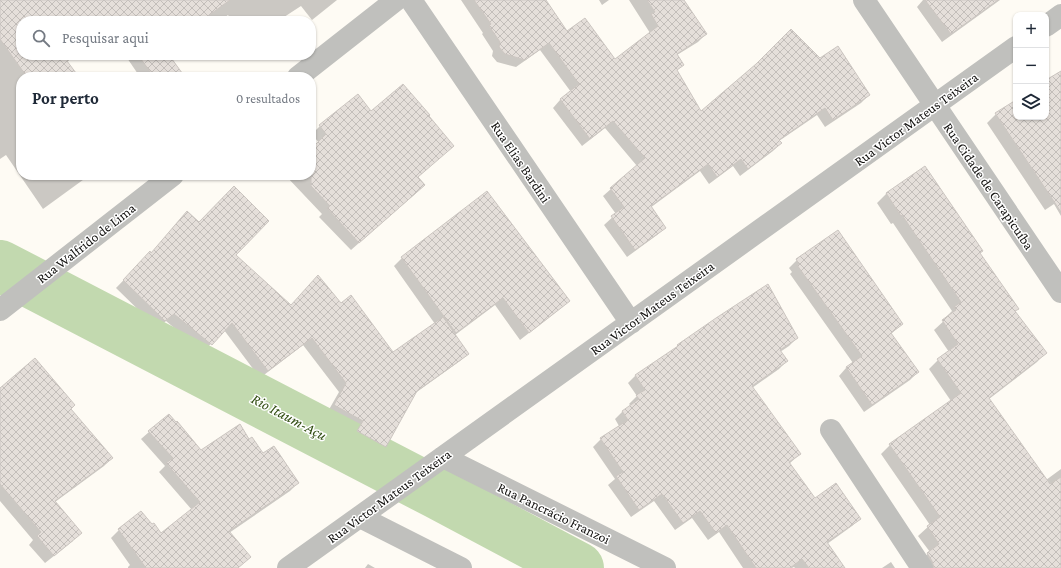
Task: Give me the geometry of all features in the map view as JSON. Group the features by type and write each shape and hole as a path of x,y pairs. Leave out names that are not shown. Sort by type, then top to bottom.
{"street":[{"path":"304,72 396,0"},
{"name":"Rua Elias Bardini","path":"410,0 631,323"},
{"name":"Rua Cidade de Carapicuíba","path":"864,0 1061,292"},
{"path":"1049,24 1061,15"},
{"name":"Rua Victor Mateus Teixeira","path":"288,568 1015,48"},
{"name":"Rua Walfrido de Lima","path":"7,305 167,180"},
{"path":"831,430 922,568"},
{"name":"Rua Pancrácio Franzoi","path":"434,464 665,568"},
{"path":"360,517 461,568"}],"building":[{"path":"0,0 230,0 208,16 16,16 16,60 68,60 67,61 75,72 23,72 0,39"},
{"path":"474,0 546,0 567,31 585,18 615,59 658,26 651,14 655,12 647,0 684,0 707,34 677,54 684,65 677,70 701,111 756,64 791,29 820,58 838,46 870,95 833,120 825,108 779,140 782,143 748,169 741,159 717,177 708,164 651,206 666,228 635,250 611,216 624,207 610,188 645,158 613,121 590,139 560,99 579,84 549,43 525,60 505,54 499,47 500,42 489,26 491,24"},
{"path":"925,0 998,0 951,34"},
{"path":"142,60 173,60 181,72 150,72"},
{"path":"1061,71 1061,212 995,113 1013,102 1013,120 1049,120 1049,78"},
{"path":"403,84 454,146 418,177 425,185 359,243 327,208 330,206 311,186 311,180 316,180 316,144 326,134 319,125 358,94 371,111"},
{"path":"925,166 983,251 980,253 1019,309 1015,311 1047,353 989,398 1050,484 1061,477 1061,568 934,568 927,553 939,544 927,526 940,517 889,444 961,393 937,359 958,344 942,320 956,310 954,307 961,302 886,193"},
{"path":"234,186 269,221 236,255 291,305 318,275 341,303 351,295 393,352 443,317 469,354 417,391 386,447 357,431 363,421 334,405 346,383 312,338 268,371 232,323 212,345 174,314 165,321 123,280 150,251 151,253 187,211 199,222"},
{"path":"487,191 570,301 529,333 503,298 456,333 401,257"},
{"path":"838,230 903,324 891,333 919,372 872,405 846,367 862,356 797,265 799,264 796,259"},
{"path":"768,284 798,338 780,350 788,361 752,386 801,454 789,462 815,498 836,483 861,519 827,542 845,568 809,568 802,559 790,568 756,568 727,525 716,533 700,511 683,523 662,494 639,510 616,476 623,472 600,438 628,420 622,411 639,399 636,395 645,390 635,375 716,318"},
{"path":"35,358 75,405 71,409 113,458 55,501 82,533 54,556 37,536 41,532 0,484 0,388"},
{"path":"169,414 176,422 177,421 201,450 240,424 249,439 252,437 263,453 274,446 299,483 229,531 251,557 238,568 146,568 118,529 141,511 152,524 154,523 161,533 200,502 166,463 173,458 148,431"}],"waterway":[{"name":"Rio Itaum-Açu","path":"0,266 578,568"}]}
